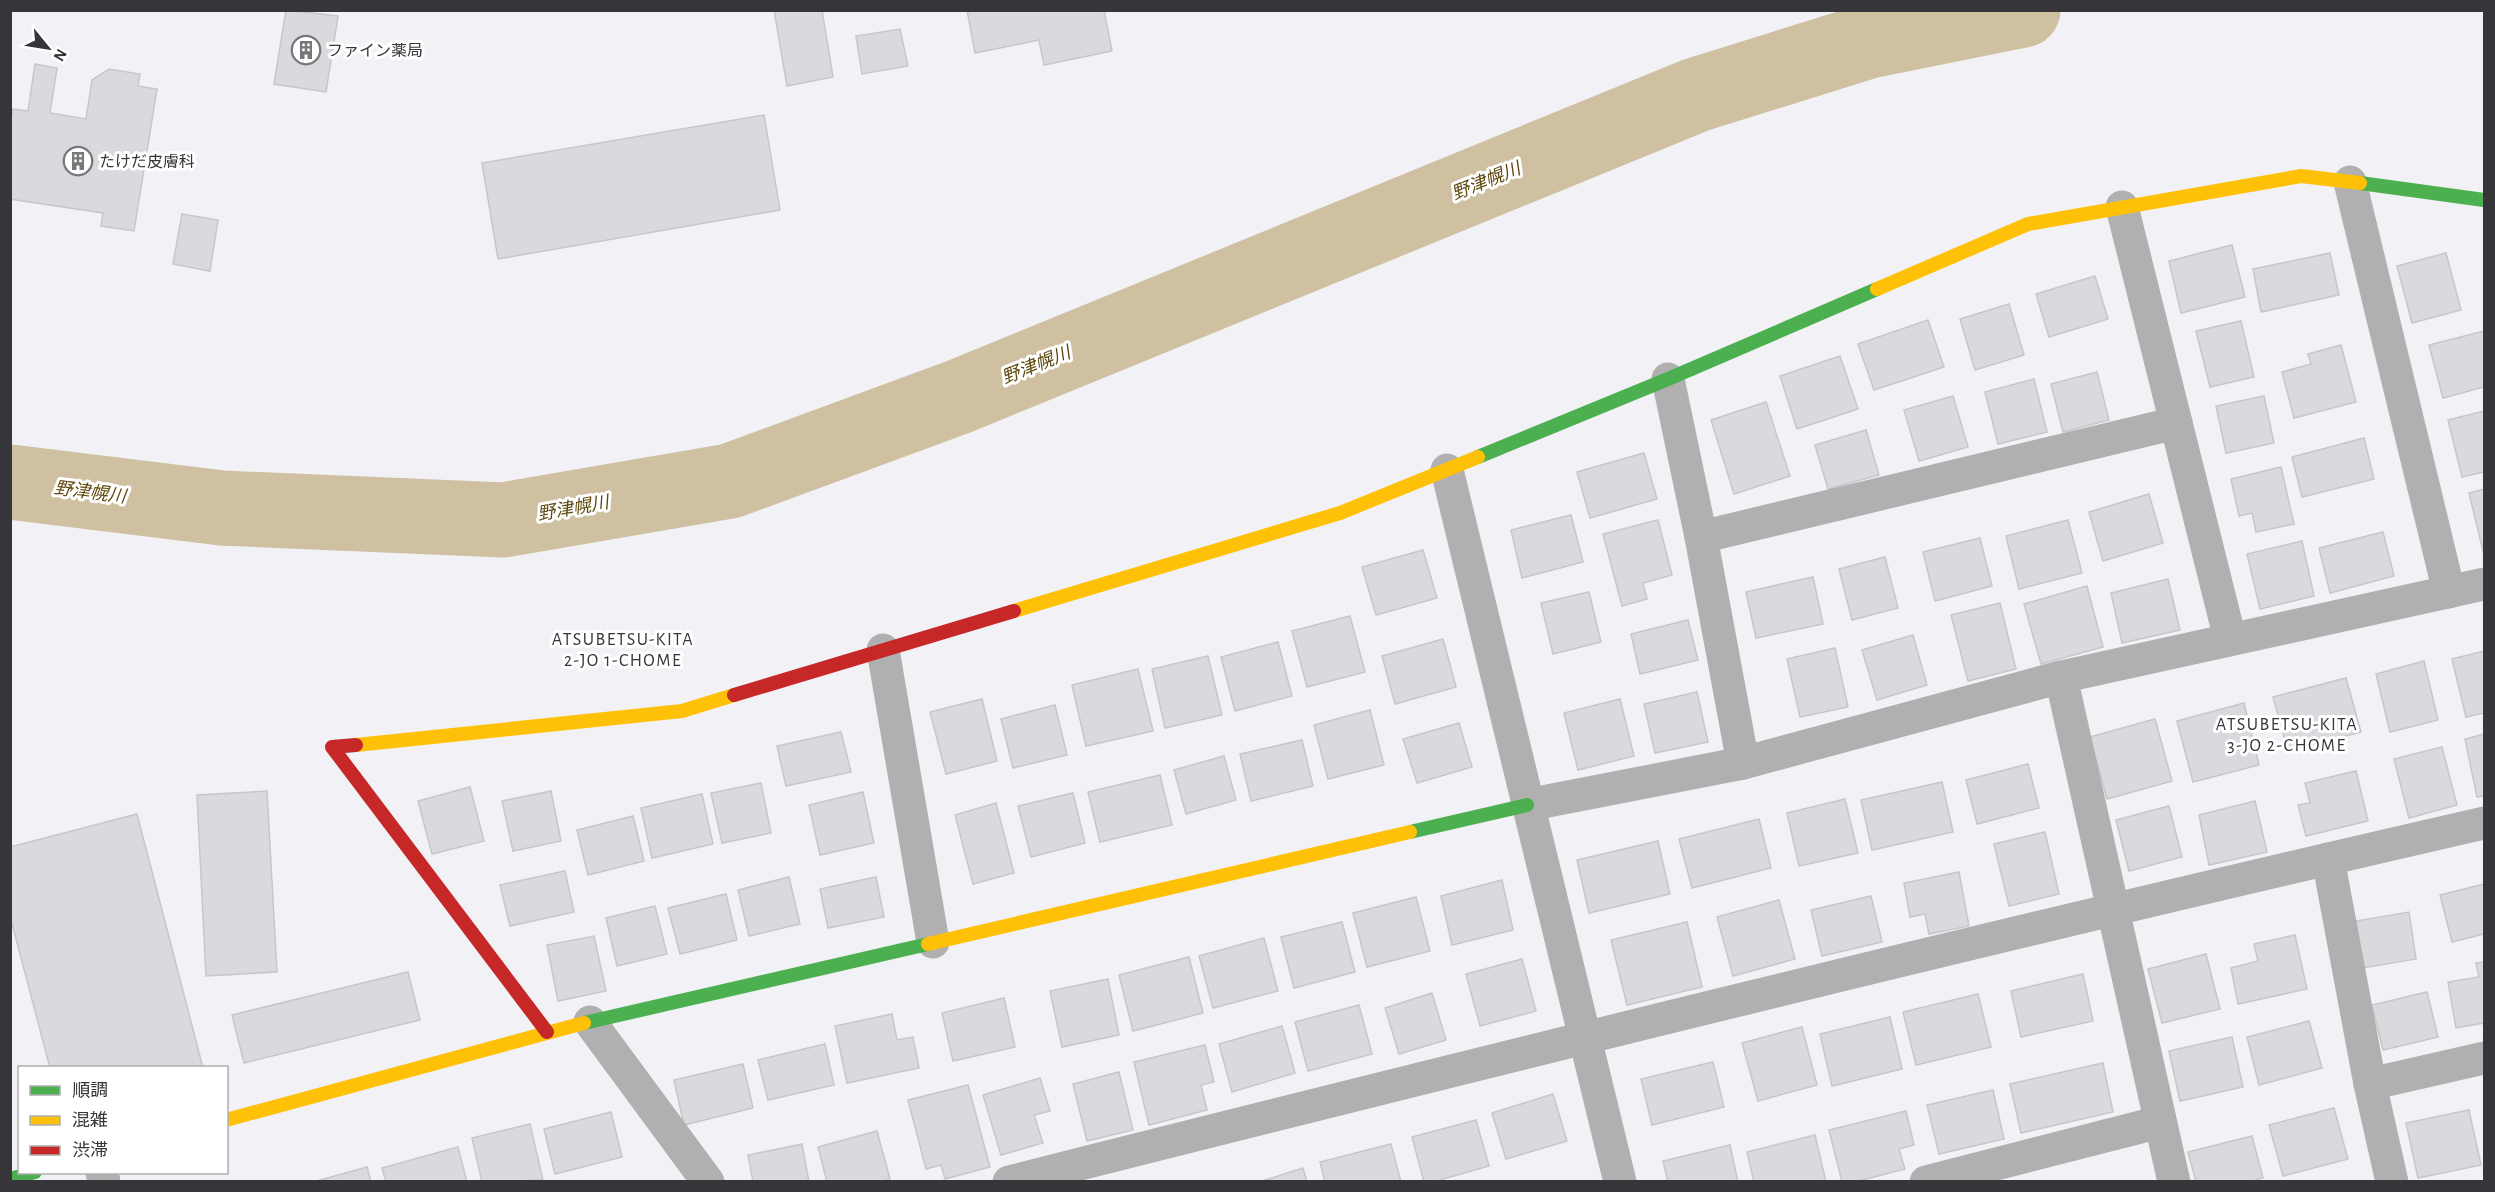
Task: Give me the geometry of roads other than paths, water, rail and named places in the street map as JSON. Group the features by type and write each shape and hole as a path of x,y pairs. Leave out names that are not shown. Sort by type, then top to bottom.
{"street":[{"path":"547,1032 332,747 682,711 1340,513 1668,379 2028,224 2301,176 2484,200"},
{"path":"2350,182 2449,592"},
{"path":"2122,207 2230,639"},
{"path":"1668,379 1701,537 1743,763"},
{"path":"1701,537 2176,423"},
{"path":"1447,470 1620,1182"},
{"path":"228,1119 547,1032 1527,805 1743,763 2061,677 2484,584"},
{"path":"883,650 933,942"},
{"path":"2061,677 2174,1182"},
{"path":"1009,1182 1585,1037 2114,908 2484,823"},
{"path":"2328,859 2370,1084 2392,1182"},
{"path":"590,1022 708,1182"},
{"path":"2370,1084 2484,1058"},
{"path":"1926,1182 2160,1122"},
{"path":"10,1179 31,1174"}],"waterway":[{"name":"野津幌川","path":"10,482 222,508 503,520 730,481 958,397 1696,95 1869,41 2023,10"}],"place":[{"name":"ファイン薬局","path":"306,50"},
{"name":"たけだ皮膚科","path":"78,161"}],"district":[{"name":"ATSUBETSU-KITA 2-JO 1-CHOME","path":"623,649"},
{"name":"ATSUBETSU-KITA 3-JO 2-CHOME","path":"2287,734"}]}
